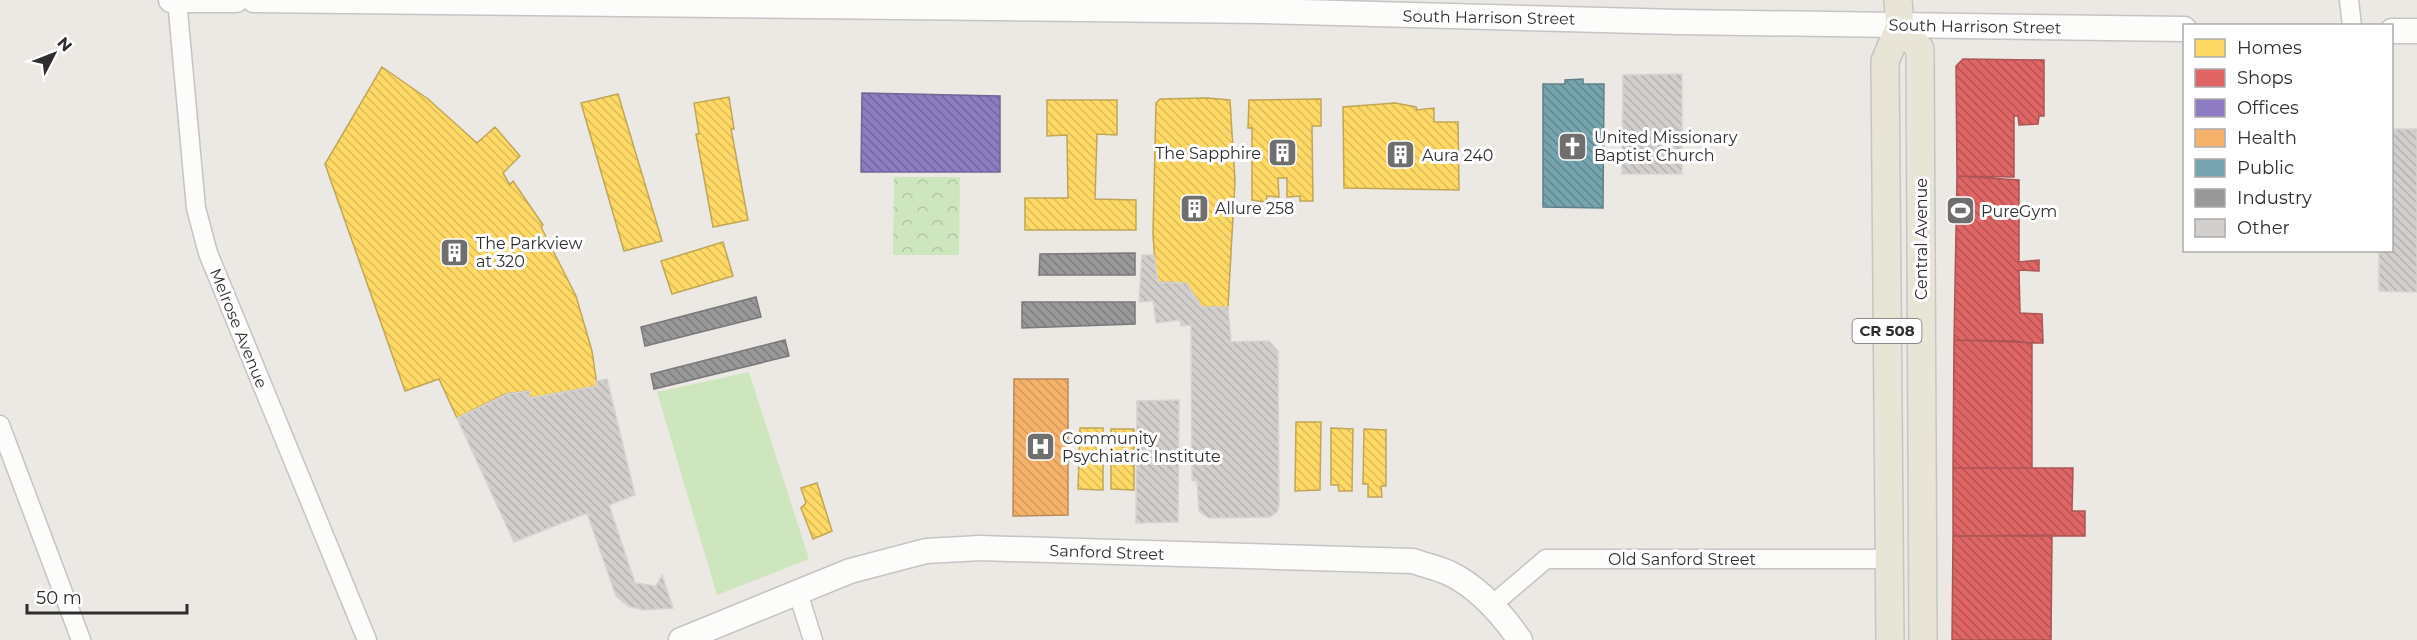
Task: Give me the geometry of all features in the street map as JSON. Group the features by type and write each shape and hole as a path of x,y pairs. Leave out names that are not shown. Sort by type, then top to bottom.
{"main road":[{"path":"171,0 236,0"},
{"name":"South Harrison Street","path":"254,0 1018,4 1263,11 1899,13 2183,29"},
{"name":"Central Avenue","path":"1890,640 1886,61 1899,13"},
{"name":"Central Avenue","path":"1899,13 1920,49 1923,640"},
{"path":"2393,31 2417,31"},
{"name":"Sanford Street","path":"681,640 850,571 926,551 980,548 1413,561 1449,573 1492,605 1520,640"}],"street":[{"name":"Melrose Avenue","path":"177,0 196,208 208,253 367,640"},
{"path":"2349,0 2352,24"},
{"path":"0,425 81,640"},
{"name":"Old Sanford Street","path":"1492,605 1546,559 1889,559"},
{"path":"798,592 813,640"}],"green space":[{"path":"894,177 960,177 959,255 893,255"},
{"path":"749,372 809,559 717,595 657,392"}],"building: Homes":[{"name":"The Parkview at 320","path":"382,67 428,99 477,143 495,127 520,156 503,173 510,185 513,181 543,225 541,227 576,296 592,351 597,386 530,398 529,391 505,394 457,418 439,379 405,391 325,164"},
{"path":"618,94 662,241 624,251 581,103"},
{"path":"729,97 734,129 731,129 748,220 713,227 696,134 699,134 694,103"},
{"name":"Allure 258","path":"1160,99 1230,100 1235,181 1228,307 1202,307 1186,283 1158,282 1156,278 1153,234 1156,103"},
{"name":"The Sapphire","path":"1321,99 1321,126 1312,126 1313,201 1300,201 1300,196 1287,197 1287,178 1278,178 1279,197 1267,196 1266,202 1252,200 1252,128 1248,128 1249,100"},
{"path":"1047,100 1117,100 1117,135 1097,134 1095,199 1136,200 1136,230 1025,230 1025,198 1068,198 1067,135 1047,136"},
{"name":"Aura 240","path":"1395,103 1416,107 1417,110 1434,108 1434,122 1458,122 1459,190 1344,188 1343,107"},
{"path":"723,242 733,276 672,294 661,261"},
{"path":"1296,422 1321,422 1320,490 1295,491"},
{"path":"1080,428 1103,428 1103,490 1078,489"},
{"path":"1331,428 1353,429 1352,491 1339,491 1338,485 1331,485"},
{"path":"1111,429 1134,429 1134,490 1111,489"},
{"path":"1364,429 1386,430 1386,486 1381,486 1382,497 1368,497 1368,484 1363,484"},
{"path":"817,483 832,531 813,539 801,508 806,503 801,488"}],"building: Shops":[{"path":"1963,59 2044,60 2044,116 2039,116 2038,124 2019,125 2018,116 2014,116 2014,177 1957,176 1956,66"},
{"path":"1957,176 2019,180 2019,262 2039,260 2039,271 2019,270 2020,313 2042,314 2043,343 1954,340"},
{"path":"1954,340 2017,341 2032,344 2032,468 1953,468"},
{"path":"1953,468 2073,468 2072,511 2085,511 2085,536 1953,536"},
{"path":"2052,535 2051,640 1952,640 1953,536"}],"building: Offices":[{"path":"862,93 1000,96 1000,172 861,172"}],"building: Health":[{"name":"Community Psychiatric Institute","path":"1014,379 1068,379 1068,515 1013,516"}],"building: Public":[{"name":"United Missionary Baptist Church","path":"1583,79 1583,84 1604,84 1603,208 1543,207 1543,84 1565,84 1565,80"}],"building: Industry":[{"path":"1135,253 1135,275 1039,275 1040,254"},
{"path":"756,297 761,317 645,346 641,327"},
{"path":"1022,302 1135,302 1135,324 1022,328"},
{"path":"785,340 789,356 654,389 651,374"}],"building: Other":[{"path":"1682,74 1682,174 1622,174 1623,75"},
{"path":"2393,129 2417,129 2417,292 2379,291 2379,252 2393,252"},
{"path":"1142,255 1154,255 1158,282 1186,283 1202,307 1228,307 1231,342 1269,341 1278,351 1279,506 1277,512 1270,517 1209,518 1199,511 1197,481 1192,481 1191,325 1181,326 1180,320 1156,323 1153,301 1139,302"},
{"path":"607,379 635,495 609,505 635,583 656,586 662,575 673,608 643,610 628,606 616,596 587,513 514,542 457,418 507,394 529,391 530,398 597,386 596,381"},
{"path":"1179,400 1178,522 1136,523 1137,401"}],"place":[{"name":"United Missionary Baptist Church","path":"1573,146"},
{"name":"The Sapphire","path":"1282,153"},
{"name":"Aura 240","path":"1401,155"},
{"name":"Allure 258","path":"1194,208"},
{"name":"PureGym","path":"1960,211"},
{"name":"The Parkview at 320","path":"455,252"},
{"name":"Community Psychiatric Institute","path":"1041,447"}]}
